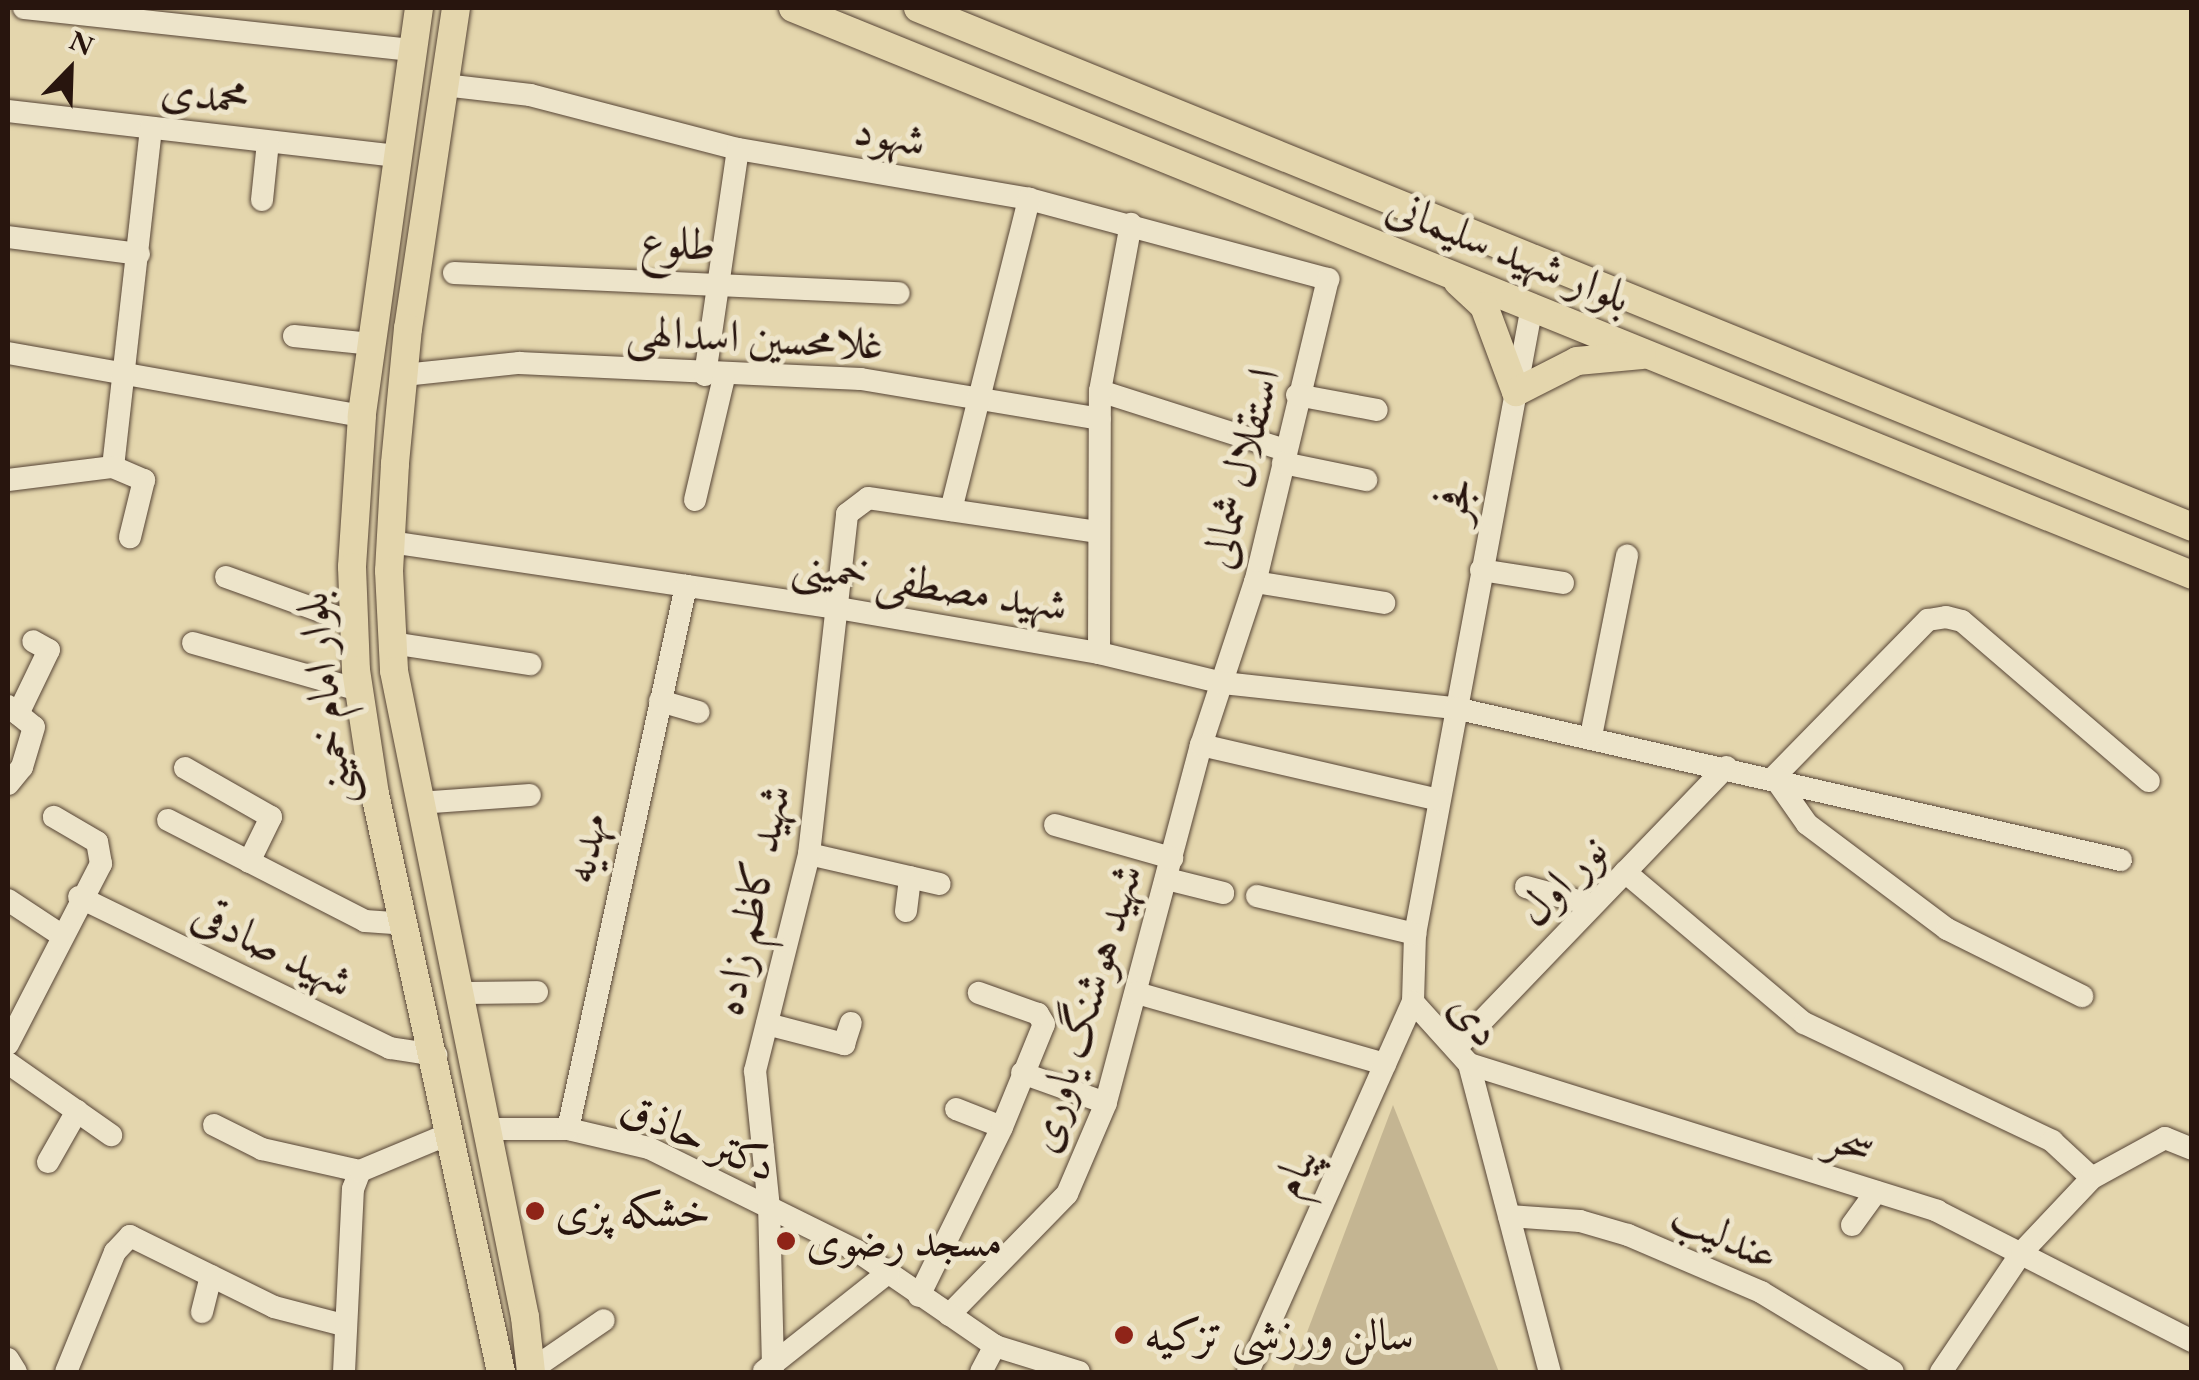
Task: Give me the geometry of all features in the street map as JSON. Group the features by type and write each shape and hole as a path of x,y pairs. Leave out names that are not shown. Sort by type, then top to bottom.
{"main road":[{"name":"بلوار امام خمینی","path":"419,8 394,156 362,416 354,623 359,690 404,924 436,1056 502,1372"},
{"name":"بلوار شهید سلیمانی","path":"793,8 2192,575"},
{"name":"بلوار شهید سلیمانی","path":"918,8 1540,265 2192,527"},
{"name":"بلوار امام خمینی","path":"458,13 444,86 404,375 390,542 392,644 419,802 531,1371"},
{"path":"1532,306 1540,265"},
{"path":"1446,271 1484,306 1516,392 1577,361 1652,355"}],"street":[{"path":"24,8 412,50"},
{"name":"شهود","path":"444,86 530,95 738,149 1029,199 1322,273"},
{"name":"محمدی","path":"8,111 394,156"},
{"path":"113,467 152,128"},
{"path":"262,200 268,142"},
{"path":"695,500 714,376 718,285 738,149"},
{"path":"950,510 1029,199"},
{"path":"1099,653 1100,392 1132,224"},
{"path":"8,237 138,254"},
{"name":"طلوع","path":"454,273 899,293"},
{"name":"استقلال شمالی","path":"1223,683 1255,582 1297,395 1328,288 1322,273"},
{"name":"فجر","path":"1455,708 1532,306"},
{"path":"294,336 371,344"},
{"path":"8,352 362,416"},
{"name":"غلامحسین اسدالهی","path":"404,375 519,363 714,376 860,379 980,394 1100,419"},
{"path":"1100,392 1284,457 1366,480"},
{"path":"1297,395 1378,410"},
{"path":"8,499 16,479 113,467 144,480 130,537"},
{"name":"شهید کاظم زاده","path":"767,1370 769,1208 755,1072 809,854 848,514 868,498 1100,532"},
{"name":"شهید مصطفی خمینی","path":"390,542 838,608 1099,653 1223,683 1455,708 1774,777 2121,860"},
{"path":"1592,736 1627,556"},
{"path":"1482,570 1563,583"},
{"path":"226,577 354,623"},
{"path":"1255,582 1384,603"},
{"name":"مهدیه","path":"568,1128 686,586"},
{"path":"2082,996 1947,928 1807,824 1774,777 1928,620 1962,621 2149,781"},
{"path":"8,784 22,768 20,716 49,650 32,641"},
{"path":"193,643 359,690"},
{"path":"392,644 530,664"},
{"name":"شهید هوشنگ یاوری","path":"949,1315 1067,1194 1106,1103 1202,744 1223,683"},
{"path":"660,701 698,712"},
{"name":"دی","path":"1455,708 1415,934 1413,1002 1462,1056 1550,1372"},
{"path":"1202,744 1439,800"},
{"name":"نور اول","path":"1462,1056 1593,905 1726,767"},
{"path":"185,768 272,817 249,862"},
{"path":"419,802 530,795"},
{"path":"8,1044 79,897 101,864 97,842 54,817"},
{"path":"168,820 364,921 404,924"},
{"path":"1055,824 1169,868 1222,894"},
{"path":"809,854 940,884"},
{"path":"1625,872 1804,1023 2052,1141 2092,1178"},
{"path":"906,911 910,877"},
{"path":"1526,887 1593,905"},
{"path":"1257,896 1415,934"},
{"name":"شهید صادقی","path":"79,897 390,1048 436,1056"},
{"path":"8,900 60,935"},
{"path":"458,993 537,992"},
{"path":"920,1296 1002,1127 1042,1016 980,993"},
{"path":"1137,993 1386,1064"},
{"name":"پیام","path":"1248,1372 1413,1002"},
{"path":"767,1024 844,1044 851,1023"},
{"name":"سحر","path":"1462,1056 1938,1211 2192,1340"},
{"path":"8,1063 111,1135"},
{"path":"1022,1073 1106,1103"},
{"path":"956,1109 1002,1127"},
{"path":"48,1162 77,1111"},
{"path":"214,1125 262,1149 360,1171 451,1133"},
{"name":"دکتر حاذق","path":"486,1129 568,1128 650,1148 889,1272 995,1346 1080,1372"},
{"path":"1941,1372 2022,1252 2092,1178 2165,1138 2192,1148"},
{"path":"344,1372 343,1325 360,1171"},
{"path":"1852,1225 1876,1192"},
{"name":"عندلیب","path":"1509,1216 1580,1221 1628,1235 1762,1292 1892,1372"},
{"path":"66,1372 115,1252 130,1236 274,1308 343,1325"},
{"path":"767,1370 889,1272"},
{"path":"202,1312 211,1276"},
{"path":"531,1371 604,1320"},
{"path":"981,1372 995,1346"},
{"path":"8,1358 16,1372"}],"shaded area":[{"path":"1393,1105 1499,1372 1292,1372"}],"place":[{"name":"خشکه پزی","path":"535,1211"},
{"name":"مسجد رضوی","path":"786,1241"},
{"name":"سالن ورزشی تزکیه","path":"1124,1335"}]}
